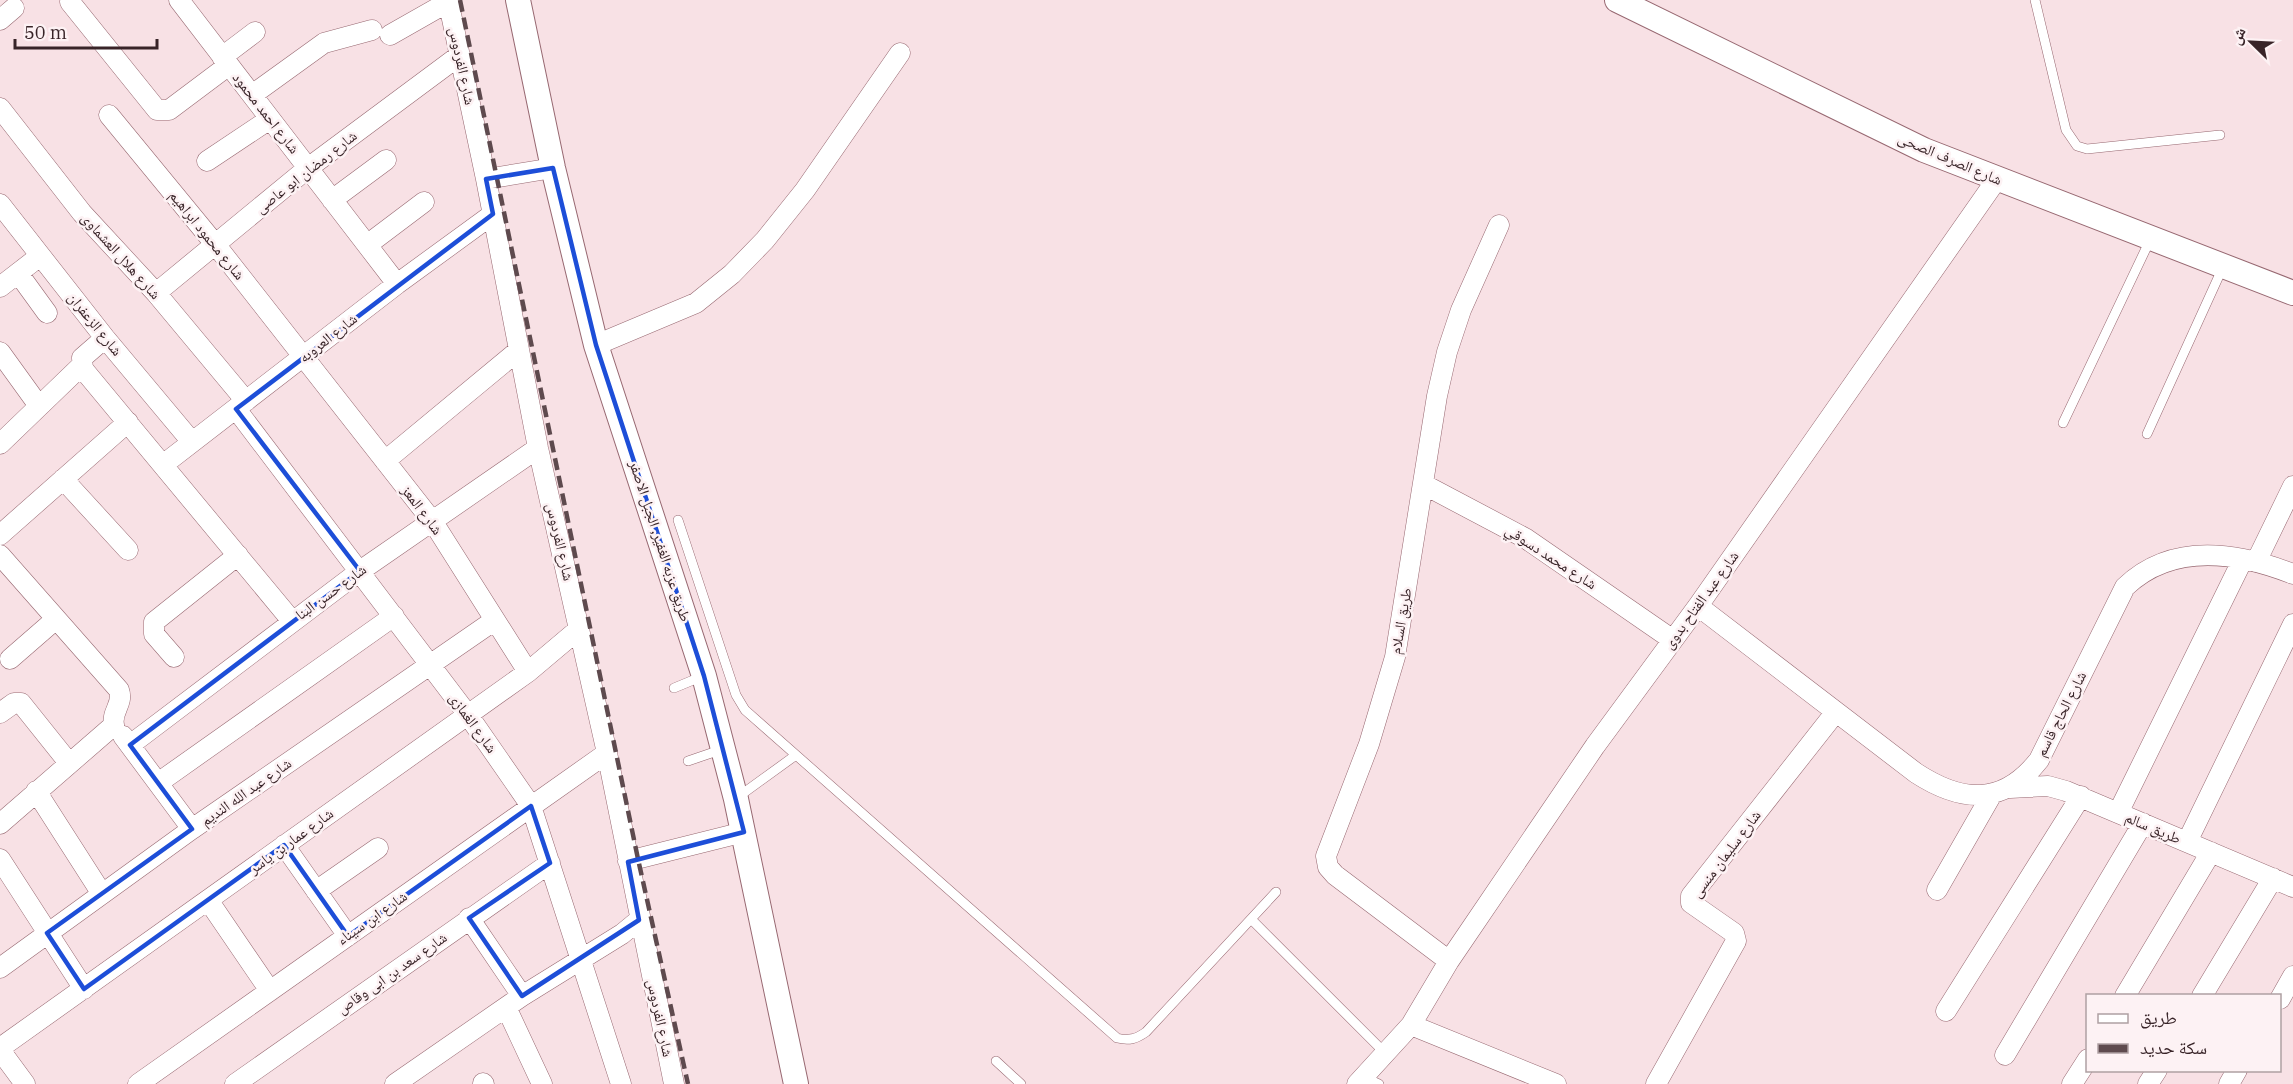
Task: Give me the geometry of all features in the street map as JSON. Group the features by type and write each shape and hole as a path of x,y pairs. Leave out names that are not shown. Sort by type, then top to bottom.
{"street":[{"name":"شارع احمد محمود","path":"178,0 397,284"},
{"name":"طريق عزبه الغفير, الجبل الاصفر","path":"518,0 553,168 596,345 704,676 736,799 796,1084"},
{"name":"شارع الصرف الصحى","path":"1617,0 1924,150 2293,293"},
{"path":"252,95 316,48 381,33 448,1"},
{"name":"شارع الفردوس","path":"448,1 486,179 538,448 607,753 674,1084"},
{"path":"70,2 157,110 169,110 255,32"},
{"path":"596,345 696,303 732,274 765,240 805,190 900,53"},
{"name":"شارع رمضان ابو عاصى","path":"156,293 308,168 460,55"},
{"name":"شارع هلال العشماوى","path":"0,108 82,213 156,293 241,405"},
{"name":"شارع محمود ابراهيم","path":"109,115 215,244 302,357"},
{"path":"207,161 270,119"},
{"path":"332,200 386,160"},
{"path":"486,179 553,168"},
{"name":"شارع عبد الفتاح بدوى","path":"1367,1082 1386,1054 1411,1025 1449,961 1595,746 1698,606 1997,179"},
{"path":"367,245 424,202"},
{"name":"شارع الزعفران","path":"0,204 105,338 192,442"},
{"name":"شارع العروبه","path":"164,464 397,284 493,214"},
{"name":"طريق السلام","path":"1449,961 1335,875 1328,867 1326,856 1369,744 1395,657 1437,396 1448,352 1461,309 1499,225"},
{"path":"0,287 40,256"},
{"path":"18,273 47,313"},
{"path":"0,444 81,366 82,358 105,338"},
{"path":"385,461 519,350"},
{"path":"0,352 39,406"},
{"name":"شارع المعز","path":"302,357 433,522 528,672"},
{"path":"81,366 292,621"},
{"name":"شارع الغمازى","path":"241,405 360,571 468,715 531,806 621,1084"},
{"path":"0,535 128,422"},
{"name":"شارع حسن البنا","path":"130,745 360,571 538,448"},
{"path":"63,479 128,550"},
{"name":"شارع محمد دسوقي","path":"1423,484 1533,543 1673,640"},
{"path":"2118,813 2249,561 2293,486"},
{"path":"0,555 119,690 121,703 113,714 114,725 192,829"},
{"path":"174,657 154,634 154,622 238,555"},
{"name":"شارع الحاج قاسم","path":"1937,890 2001,791 2027,776 2039,760 2125,587 2147,569 2173,558 2209,555 2249,561 2293,574"},
{"path":"1698,606 1835,713 1938,787 1974,796 2001,791"},
{"path":"158,783 394,616"},
{"path":"10,659 56,619"},
{"name":"شارع عبد الله النديم","path":"0,968 192,829 495,620"},
{"path":"2187,842 2293,624"},
{"name":"شارع عمار بن ياسر","path":"3,1059 84,989 528,672 579,628"},
{"path":"0,713 14,703 21,703 69,763"},
{"name":"شارع سليمان منسى","path":"1656,1084 1736,941 1734,933 1691,903 1691,896 1835,713"},
{"path":"0,824 114,725"},
{"name":"شارع ابن سيناء","path":"138,1084 607,753"},
{"name":"طريق سالم","path":"2001,791 2048,786 2081,796 2293,886"},
{"path":"36,791 102,894"},
{"path":"1946,1011 2081,796"},
{"path":"2005,1055 2142,823"},
{"path":"628,861 744,832"},
{"path":"285,845 348,936"},
{"path":"316,891 378,848"},
{"path":"2126,994 2211,852"},
{"path":"0,859 84,989"},
{"name":"شارع سعد بن ابى وقاص","path":"235,1084 550,863"},
{"path":"2203,994 2273,878"},
{"path":"208,900 270,991"},
{"path":"469,918 514,1001 542,1084"},
{"path":"395,1084 514,1001 622,934 639,920"},
{"path":"2281,997 2293,976"},
{"path":"1411,1025 1556,1084"},
{"path":"3,1059 25,1084"},
{"path":"2072,1084 2086,1062"}],"lane":[{"path":"2035,0 2066,130 2077,146 2087,149 2220,135"},
{"path":"2063,423 2151,238"},
{"path":"2146,434 2223,266"},
{"path":"678,520 740,703 751,716 1117,1038 1127,1040 1137,1038 1146,1032 1276,892"},
{"path":"674,688 704,676"},
{"path":"688,760 723,749"},
{"path":"736,799 796,755"},
{"path":"1251,919 1386,1054"},
{"path":"996,1061 1021,1084"}],"highlighted area":[{"path":"553,168 596,345 704,676 744,832 628,862 639,920 522,996 469,918 550,863 531,806 348,936 284,845 84,989 47,933 192,829 130,745 360,571 236,409 493,214 486,179"}],"railway":[{"path":"460,0 638,859 688,1084"}]}
